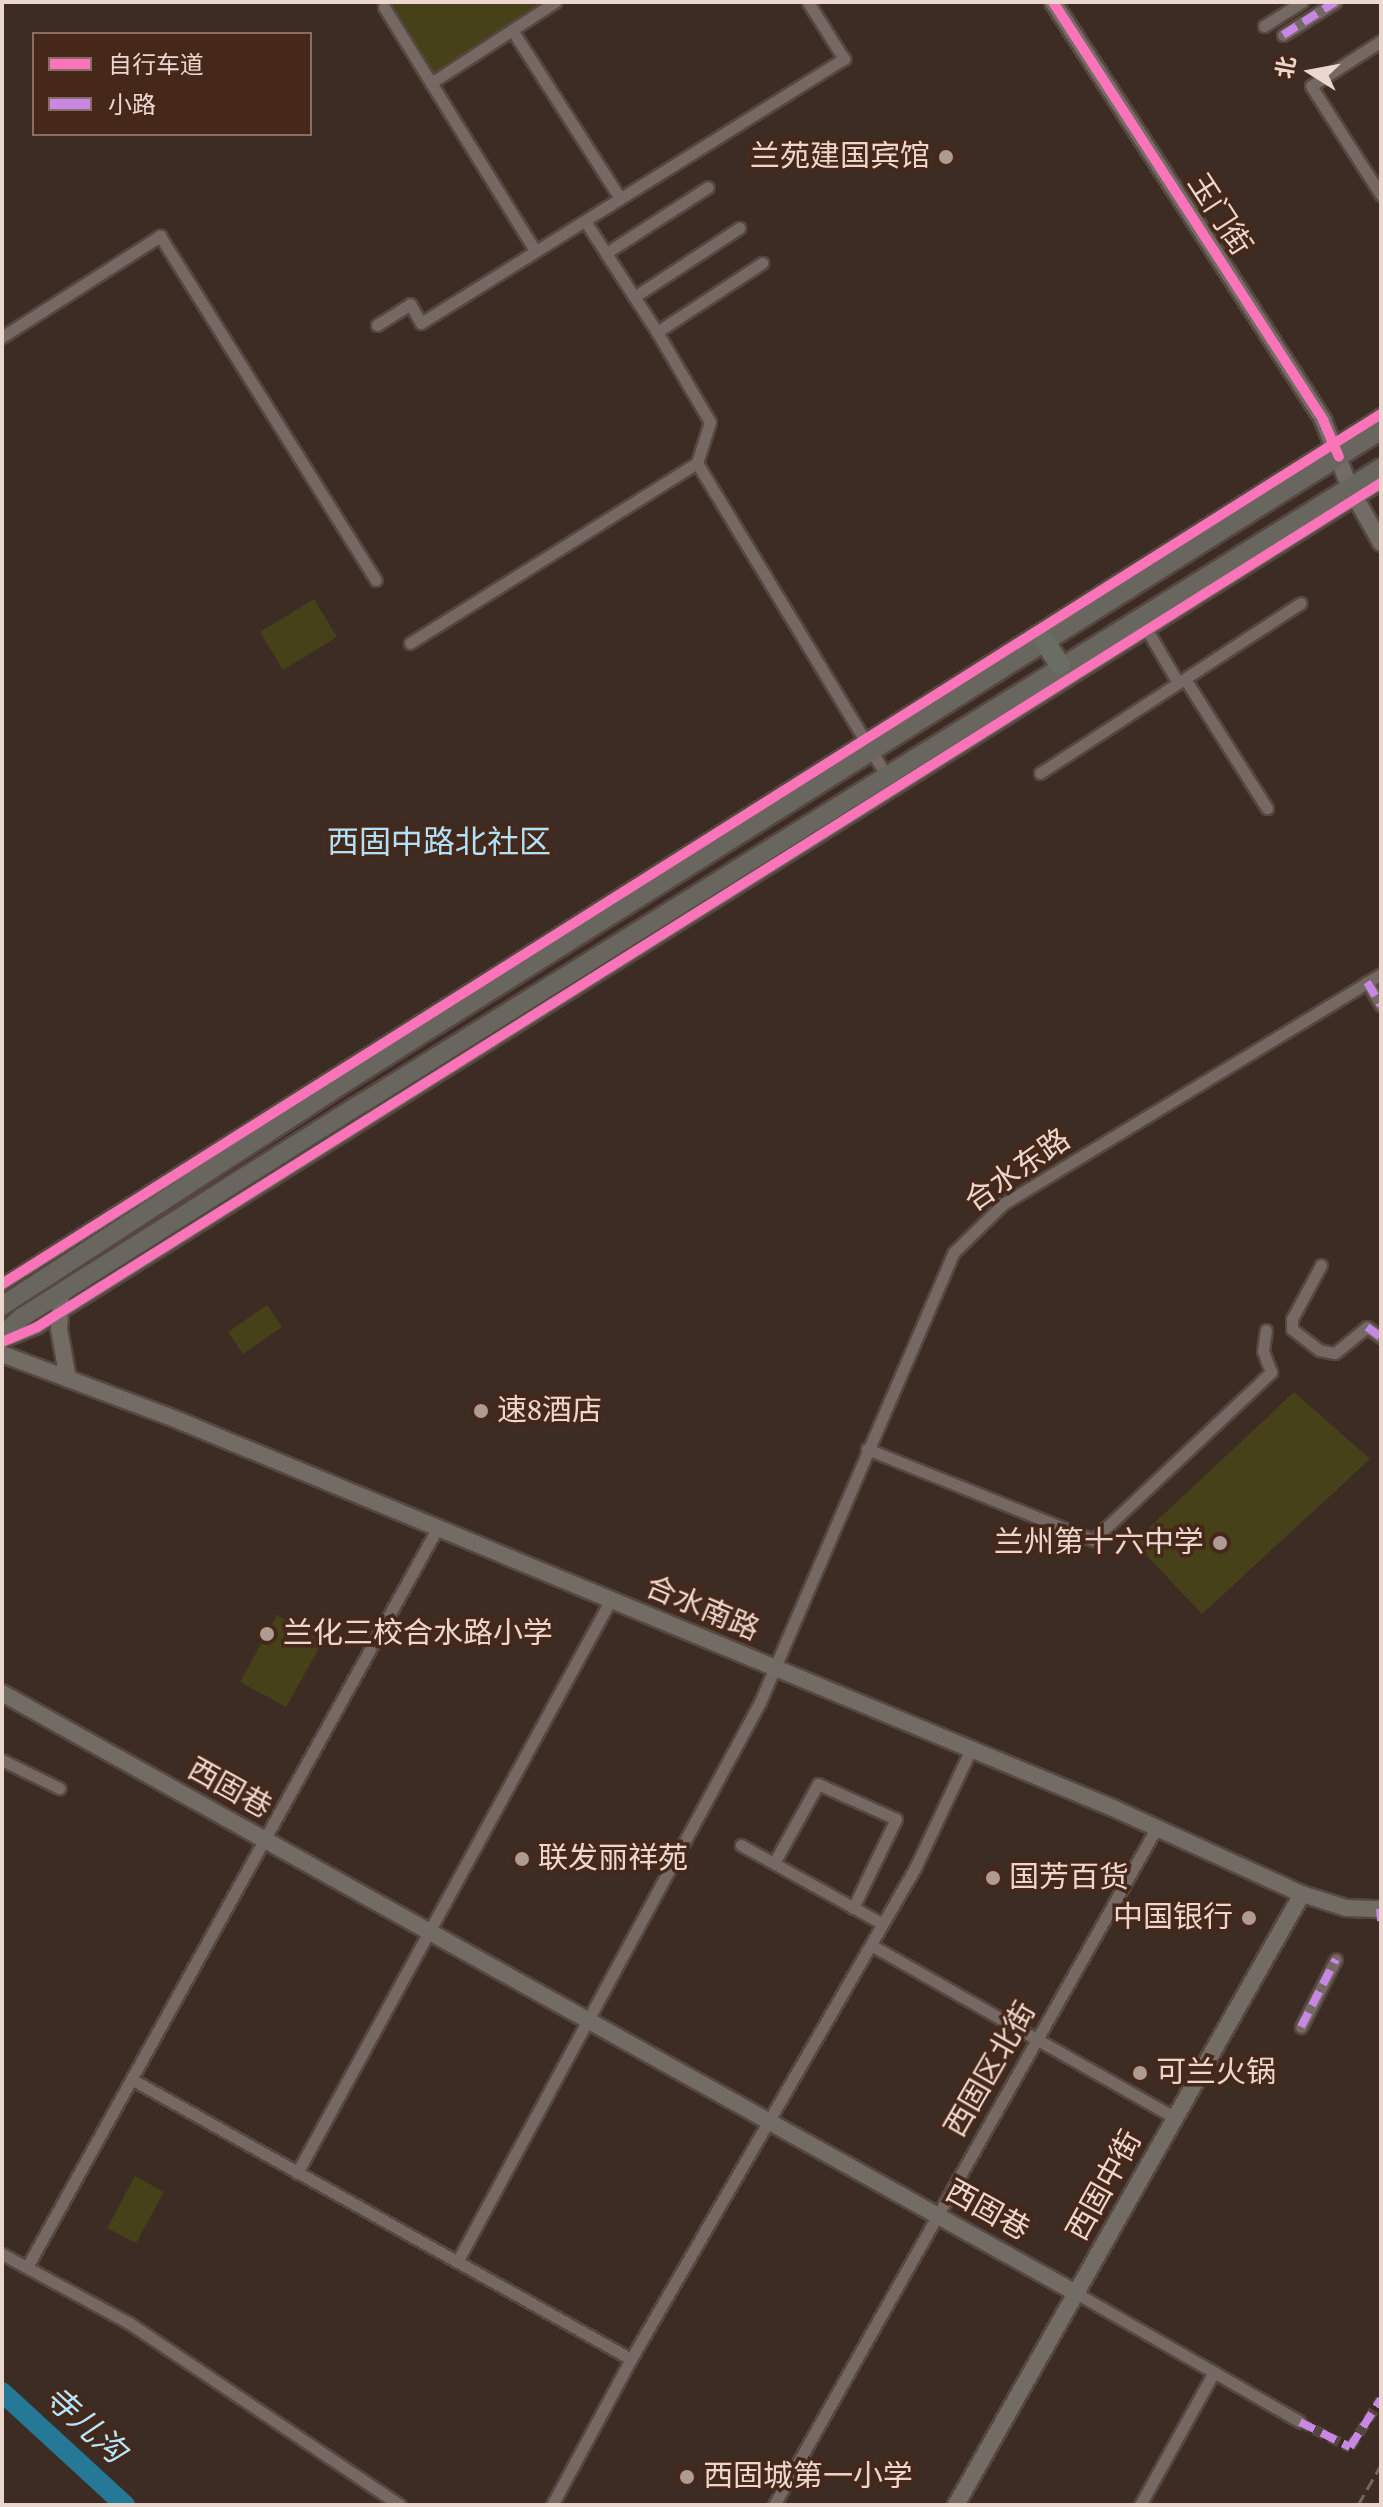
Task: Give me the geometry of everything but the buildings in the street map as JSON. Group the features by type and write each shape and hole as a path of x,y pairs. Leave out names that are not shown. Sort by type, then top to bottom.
{"highway":[{"path":"1045,642 1060,665"}],"main road":[{"path":"2,1306 866,747 1045,642 1336,449 1381,430"},
{"path":"2,1335 61,1293 364,1102 889,782 1060,665 1142,623 1353,494 1381,468"},
{"path":"349,1080 364,1102"}],"street":[{"path":"431,83 555,2"},
{"path":"377,325 410,304 421,323 844,59 808,2"},
{"name":"玉门街","path":"1053,2 1336,449 1353,494 1381,543"},
{"path":"1264,26 1302,2"},
{"path":"1283,35 1335,2"},
{"path":"384,7 535,251"},
{"path":"512,30 620,198"},
{"path":"1381,41 1311,86 1381,195"},
{"path":"606,253 708,187"},
{"path":"410,643 697,463 710,422 657,332 585,221"},
{"path":"634,297 739,228"},
{"path":"2,337 160,236 376,580"},
{"path":"657,332 762,263"},
{"path":"2,1284 866,747 1336,449 1381,414"},
{"path":"697,463 889,782"},
{"path":"1353,494 1381,483"},
{"path":"1040,773 1301,603"},
{"path":"2,1342 58,1313 1142,623 1267,808"},
{"name":"合水东路","path":"588,2022 775,1669 943,1269 986,1219 1029,1187 1381,974"},
{"path":"1367,982 1381,1005"},
{"path":"1321,1265 1292,1319 1292,1329 1319,1350 1335,1353 1367,1327 1381,1337"},
{"path":"61,1293 58,1313 68,1379"},
{"path":"867,1449 1093,1540 1271,1372 1263,1351 1266,1330"},
{"name":"合水南路","path":"2,1354 437,1529 1157,1827 1302,1894 1346,1908 1380,1913"},
{"path":"27,2267 437,1529"},
{"path":"297,2173 610,1601"},
{"name":"西固巷","path":"2,1693 1076,2293 1300,2422"},
{"path":"552,2505 631,2359 771,2123 883,1924 970,1751"},
{"path":"2,1760 59,1788"},
{"path":"774,1863 818,1784 896,1819 853,1908"},
{"name":"西固区北街","path":"774,2505 1157,1827"},
{"path":"741,1845 883,1924"},
{"name":"西固中街","path":"956,2505 1302,1894"},
{"path":"871,1945 1175,2118"},
{"path":"1301,2027 1336,1959"},
{"path":"457,2262 588,2022"},
{"path":"133,2080 631,2359"},
{"path":"2,2254 129,2323 400,2505"},
{"path":"1140,2505 1214,2372"}],"shaded area":[{"path":"381,2 544,2 423,79 376,5"},
{"path":"314,599 337,637 283,670 260,632"},
{"path":"267,1305 282,1327 243,1354 228,1332"},
{"path":"1294,1392 1370,1459 1202,1614 1134,1542"},
{"path":"277,1615 323,1641 286,1707 240,1682"},
{"path":"135,2176 164,2192 136,2243 107,2228"}],"waterway":[{"name":"寺儿沟","path":"2,2392 125,2505"}],"tunnel":[{"path":"1300,2422 1350,2447 1381,2399"}],"railway":[{"path":"1358,2505 1381,2465"}],"marked path":[{"path":"1283,35 1335,2"},
{"path":"1367,982 1381,1005"},
{"path":"1367,1327 1381,1337"},
{"path":"1380,1909 1381,1921"},
{"path":"1301,2027 1336,1959"},
{"path":"1300,2422 1350,2447 1381,2399"}],"cycle path":[{"path":"1053,2 1323,420 1339,457"},
{"path":"2,1284 1381,414"},
{"path":"2,1342 37,1327 1381,483"}],"place":[{"name":"兰苑建国宾馆","path":"946,157"},
{"name":"速8酒店","path":"481,1411"},
{"name":"兰州第十六中学","path":"1220,1543"},
{"name":"兰化三校合水路小学","path":"267,1634"},
{"name":"联发丽祥苑","path":"522,1859"},
{"name":"国芳百货","path":"993,1878"},
{"name":"中国银行","path":"1249,1918"},
{"name":"可兰火锅","path":"1140,2073"},
{"name":"西固城第一小学","path":"687,2477"}],"district":[{"name":"西固中路北社区","path":"439,844"}]}
